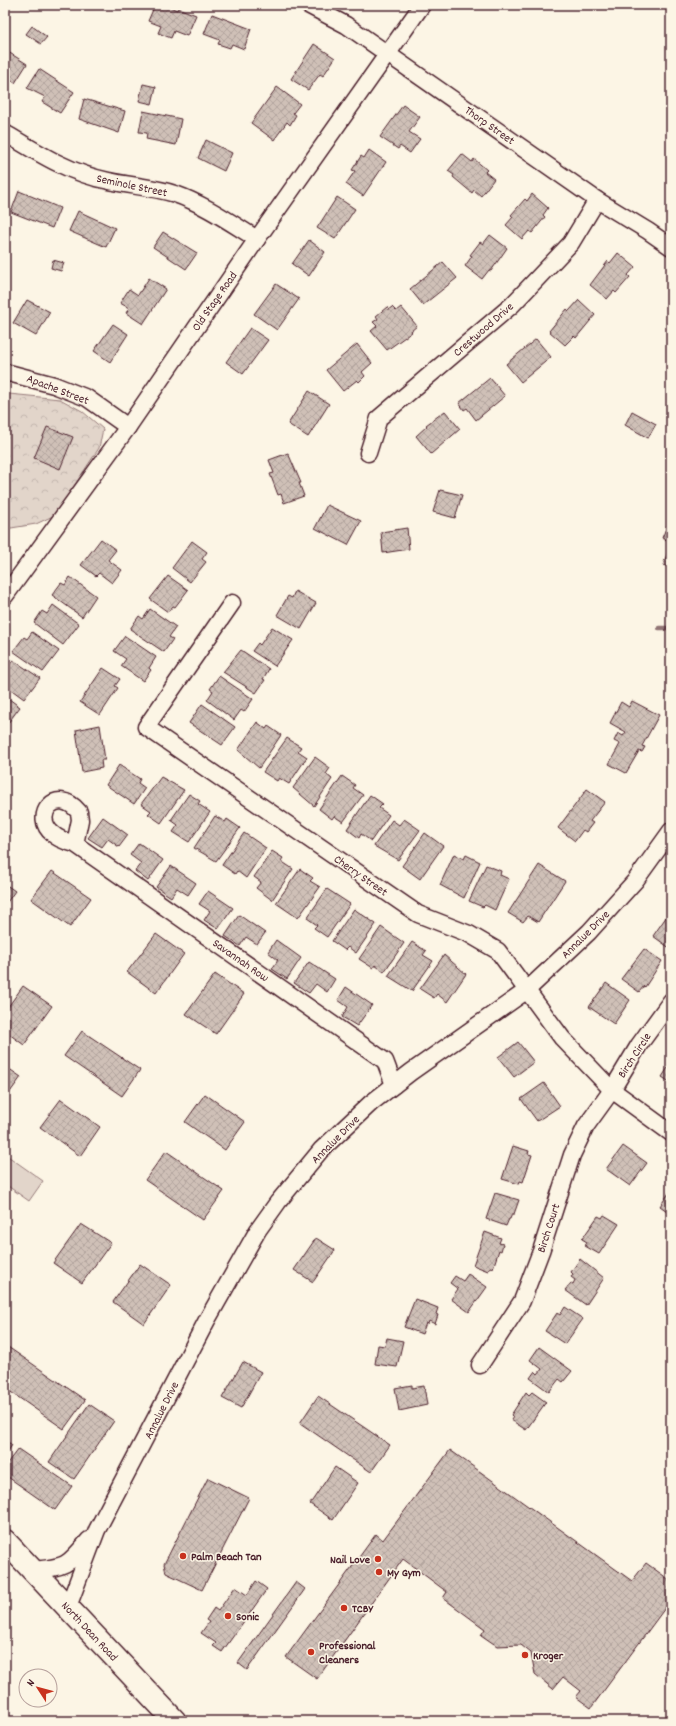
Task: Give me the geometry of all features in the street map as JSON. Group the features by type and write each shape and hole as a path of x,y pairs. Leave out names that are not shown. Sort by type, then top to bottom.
{"street":[{"name":"Thorp Street","path":"308,5 346,25 596,200 671,247"},
{"name":"Old Stage Road","path":"5,596 128,427 257,239 422,5"},
{"name":"Seminole Street","path":"5,133 44,157 75,172 108,181 142,186 175,194 206,207 257,239"},
{"name":"Crestwood Drive","path":"368,453 379,418 512,305 571,243 596,200"},
{"name":"Apache Street","path":"5,372 54,385 88,398 128,427"},
{"name":"Cherry Street","path":"232,603 146,727 418,914 469,934 498,951 562,1038 612,1090 671,1134"},
{"name":"Annalue Drive","path":"68,1606 97,1530 207,1320 258,1230 278,1202 321,1150 371,1103 526,991 589,932 635,881 671,830"},
{"name":"Savannah Row","path":"76,844 385,1061 394,1085"},
{"name":"Birch Circle","path":"612,1090 639,1045 671,1002"},
{"name":"Birch Court","path":"480,1365 522,1300 541,1251 572,1155 586,1126 612,1090"},
{"name":"Annalue Drive","path":"33,1570 60,1568 72,1560 97,1530"},
{"name":"North Dean Road","path":"5,1541 175,1721"}],"green space":[{"path":"5,392 9,394 60,399 82,411 103,429 99,448 55,515 36,524 5,529"},
{"path":"5,1154 43,1181 29,1201 5,1184"}],"building":[{"path":"113,5 130,5 128,10"},
{"path":"155,5 165,5 177,10 178,8 196,15 187,36 174,31 171,38 158,33 161,26 148,21"},
{"path":"212,14 251,29 244,49 232,44 230,48 218,44 220,40 204,34"},
{"path":"32,26 47,37 41,44 26,34"},
{"path":"314,44 335,58 323,76 320,74 308,90 291,79"},
{"path":"5,50 27,64 15,83 5,76"},
{"path":"39,69 74,92 60,113 42,102 45,97 27,88"},
{"path":"143,84 156,87 152,104 139,101"},
{"path":"277,87 300,104 293,113 296,115 290,125 287,122 274,140 251,123"},
{"path":"84,99 125,111 119,133 79,119"},
{"path":"403,105 420,117 409,132 420,139 410,153 400,146 398,149 380,137"},
{"path":"143,111 181,119 176,145 146,139 147,133 139,132"},
{"path":"206,140 232,153 224,171 198,158"},
{"path":"369,150 386,162 363,196 346,184 355,171 352,170 361,156 364,158"},
{"path":"462,154 472,162 474,159 487,170 485,172 494,179 481,196 474,190 472,193 448,171"},
{"path":"19,191 60,208 52,228 11,212"},
{"path":"532,194 548,208 543,215 545,217 532,233 529,231 522,239 506,225 513,217 511,215 525,199 527,201"},
{"path":"337,197 355,209 335,239 317,228"},
{"path":"78,211 115,228 106,247 69,231"},
{"path":"163,232 197,253 186,269 153,247"},
{"path":"490,235 507,248 491,271 489,270 482,279 465,266 472,256 470,255 480,242 483,244"},
{"path":"309,240 325,252 309,276 292,264"},
{"path":"618,253 635,267 628,275 630,277 616,293 614,291 607,299 590,285 608,261 610,263"},
{"path":"53,260 64,263 61,271 51,268"},
{"path":"443,262 457,278 423,305 410,289"},
{"path":"149,278 166,289 143,324 126,313 129,308 120,303 129,289 138,295"},
{"path":"276,284 299,299 277,330 254,314"},
{"path":"27,300 50,312 36,336 13,323"},
{"path":"579,300 595,315 576,338 574,336 565,345 549,331 567,309 569,311"},
{"path":"387,307 388,310 392,307 396,311 401,307 417,326 411,331 412,332 387,350 371,331 377,326 373,322 378,319 376,316"},
{"path":"113,324 128,334 110,362 94,351"},
{"path":"250,328 268,340 243,374 226,362"},
{"path":"536,339 551,357 521,382 506,364"},
{"path":"357,344 372,363 362,372 365,376 359,382 357,380 343,391 326,370"},
{"path":"490,378 505,396 476,420 467,408 464,410 459,403"},
{"path":"309,391 329,404 308,437 288,424"},
{"path":"445,411 460,429 431,454 416,436 427,426 426,425"},
{"path":"632,411 656,424 648,438 625,425"},
{"path":"47,427 73,437 60,469 34,458"},
{"path":"288,453 301,483 299,483 304,496 284,503 281,494 278,495 270,474 274,473 269,460"},
{"path":"440,490 462,495 455,518 433,512"},
{"path":"327,505 361,521 348,545 315,528"},
{"path":"669,521 671,521 671,542 662,538"},
{"path":"407,528 409,549 383,553 381,532"},
{"path":"101,539 116,550 108,560 122,570 112,583 99,573 96,576 81,565"},
{"path":"192,541 207,552 202,559 206,562 190,582 172,568"},
{"path":"671,544 671,568 663,565"},
{"path":"168,576 188,590 175,607 173,606 168,612 150,599"},
{"path":"70,577 96,596 82,617 52,595 61,583 65,585"},
{"path":"295,591 316,603 301,629 277,615 288,596 292,598"},
{"path":"53,605 79,624 63,645 34,623 42,611 47,614"},
{"path":"150,609 176,627 169,637 173,639 164,652 130,629 139,616 143,619"},
{"path":"272,627 293,640 275,666 252,651 258,643 260,645"},
{"path":"32,632 59,651 43,672 13,651 24,637 27,639"},
{"path":"125,636 156,657 149,668 151,670 143,681 121,666 126,659 114,651"},
{"path":"241,650 269,669 263,679 265,680 256,693 223,672"},
{"path":"13,660 40,678 24,699 5,685 5,666 7,668"},
{"path":"103,668 120,679 115,686 118,688 100,715 80,702"},
{"path":"219,676 253,699 244,712 241,710 234,720 207,700 213,691 210,689"},
{"path":"5,696 20,707 5,727"},
{"path":"632,701 659,715 642,746 645,747 642,752 639,751 626,773 609,764 620,744 614,741 618,733 623,736 626,732 610,723 621,702 629,707"},
{"path":"202,704 235,727 222,745 189,723"},
{"path":"257,722 266,729 268,726 281,735 259,768 238,750"},
{"path":"100,725 105,760 101,760 102,768 82,772 76,730"},
{"path":"287,738 301,747 298,751 307,757 289,784 279,778 277,781 263,772"},
{"path":"315,757 330,768 326,774 332,779 314,806 293,788"},
{"path":"119,765 140,779 138,783 145,788 134,804 106,785"},
{"path":"342,776 355,785 353,788 363,795 343,822 334,816 332,819 319,809"},
{"path":"161,777 184,790 161,823 148,814 151,811 141,804"},
{"path":"587,789 605,802 590,821 593,823 586,832 583,830 575,841 558,828"},
{"path":"189,794 200,801 198,804 210,812 189,842 173,832 178,825 171,820"},
{"path":"370,795 383,804 379,808 389,815 371,841 361,834 359,838 347,829"},
{"path":"215,816 225,822 227,819 240,828 216,861 194,848"},
{"path":"103,817 128,835 119,847 108,839 102,847 88,838"},
{"path":"404,819 420,830 398,860 374,846 392,820 399,825"},
{"path":"244,833 266,848 246,878 237,871 235,874 222,865"},
{"path":"425,833 443,846 420,879 402,866"},
{"path":"139,843 163,860 148,881 135,871 141,863 130,855"},
{"path":"272,851 283,858 281,861 293,869 272,900 256,888 261,882 254,877"},
{"path":"454,854 464,859 466,855 480,862 464,898 440,885"},
{"path":"486,865 501,871 500,875 509,879 495,910 485,905 483,907 469,901"},
{"path":"539,865 565,881 538,922 528,916 523,922 508,913"},
{"path":"171,866 196,883 188,895 177,888 171,897 156,887"},
{"path":"300,869 313,878 310,881 320,887 298,918 276,903"},
{"path":"52,871 91,898 70,927 31,899"},
{"path":"5,884 15,891 5,905"},
{"path":"327,889 350,904 327,937 314,928 317,925 307,918"},
{"path":"208,891 233,908 218,929 204,920 210,911 199,904"},
{"path":"354,909 376,924 356,953 348,947 345,950 332,941"},
{"path":"671,910 671,949 653,936"},
{"path":"239,915 265,933 257,944 246,937 240,946 225,936"},
{"path":"381,927 404,943 384,972 375,965 373,968 359,959"},
{"path":"156,934 184,954 156,993 127,972"},
{"path":"276,940 301,958 287,979 272,969 278,960 268,952"},
{"path":"412,942 426,951 423,955 433,961 412,991 388,976"},
{"path":"644,949 662,961 645,987 644,986 639,992 621,979"},
{"path":"444,955 466,974 447,1002 437,994 434,998 420,989"},
{"path":"309,962 335,979 327,992 316,984 309,993 294,983"},
{"path":"215,974 244,994 216,1034 186,1014"},
{"path":"606,983 630,1000 614,1024 589,1007"},
{"path":"23,986 52,1006 24,1045 5,1031 5,1011"},
{"path":"346,987 372,1005 357,1026 342,1017 348,1007 338,1000"},
{"path":"82,1031 140,1070 122,1096 64,1056"},
{"path":"518,1042 534,1062 514,1077 498,1057"},
{"path":"671,1063 671,1083 662,1077"},
{"path":"5,1066 21,1077 5,1099"},
{"path":"544,1083 560,1106 537,1121 521,1099"},
{"path":"205,1094 245,1122 225,1150 185,1122"},
{"path":"61,1099 100,1127 80,1156 40,1127"},
{"path":"513,1146 529,1151 528,1154 532,1155 523,1182 520,1181 519,1184 502,1179"},
{"path":"623,1146 647,1163 630,1186 606,1169"},
{"path":"166,1151 224,1191 203,1220 145,1180"},
{"path":"671,1190 671,1214 660,1206"},
{"path":"495,1193 519,1200 514,1214 512,1214 506,1226 486,1219"},
{"path":"604,1215 619,1224 599,1254 585,1246 587,1242 582,1239 598,1216 602,1218"},
{"path":"81,1224 111,1243 82,1283 53,1263"},
{"path":"485,1232 501,1238 499,1243 503,1244 501,1251 499,1250 493,1268 490,1267 488,1271 473,1265"},
{"path":"316,1238 335,1250 313,1282 294,1270"},
{"path":"580,1259 604,1278 586,1305 565,1290 571,1283 573,1284 575,1280 571,1277 573,1274 571,1272"},
{"path":"140,1264 171,1285 144,1324 113,1302"},
{"path":"468,1274 487,1287 469,1312 451,1299 458,1289 450,1283 455,1276 463,1281"},
{"path":"415,1299 438,1308 436,1314 438,1315 435,1324 429,1321 428,1324 426,1323 422,1334 404,1327"},
{"path":"565,1307 583,1319 565,1344 545,1331 557,1313 560,1315"},
{"path":"387,1338 403,1341 397,1367 375,1364 378,1345 385,1346"},
{"path":"5,1345 85,1400 64,1429 5,1388"},
{"path":"539,1347 572,1371 563,1382 559,1379 549,1392 530,1378 535,1371 538,1374 542,1369 530,1360"},
{"path":"243,1362 261,1372 241,1408 222,1398"},
{"path":"412,1385 412,1388 424,1386 427,1405 399,1411 395,1388"},
{"path":"526,1392 529,1395 532,1392 546,1402 526,1430 511,1420 513,1417 511,1415"},
{"path":"318,1396 390,1445 371,1472 300,1423"},
{"path":"89,1404 114,1421 74,1479 49,1462"},
{"path":"5,1440 12,1445 5,1456"},
{"path":"18,1449 72,1486 55,1510 5,1475 5,1466"},
{"path":"450,1450 632,1581 646,1563 671,1581 671,1600 591,1708 576,1697 581,1691 563,1677 553,1689 535,1674 531,1653 521,1645 497,1646 481,1635 485,1629 443,1598 447,1592 403,1559 317,1679 286,1657 376,1534 383,1540"},
{"path":"335,1467 358,1483 333,1520 310,1504"},
{"path":"208,1478 249,1498 202,1590 166,1573 164,1564"},
{"name":"Sonic","path":"256,1581 267,1589 222,1652 213,1646 216,1643 201,1633 209,1622 206,1620 214,1608 218,1611 235,1587 247,1595"},
{"path":"296,1582 305,1589 247,1670 238,1663"}],"waterway":[{"path":"659,628 671,628"}],"place":[{"name":"Palm Beach Tan","path":"183,1556"},
{"name":"Nail Love","path":"378,1559"},
{"name":"My Gym","path":"379,1572"},
{"name":"TCBY","path":"344,1608"},
{"name":"Sonic","path":"228,1616"},
{"name":"Professional Cleaners","path":"311,1652"},
{"name":"Kroger","path":"525,1655"}]}
